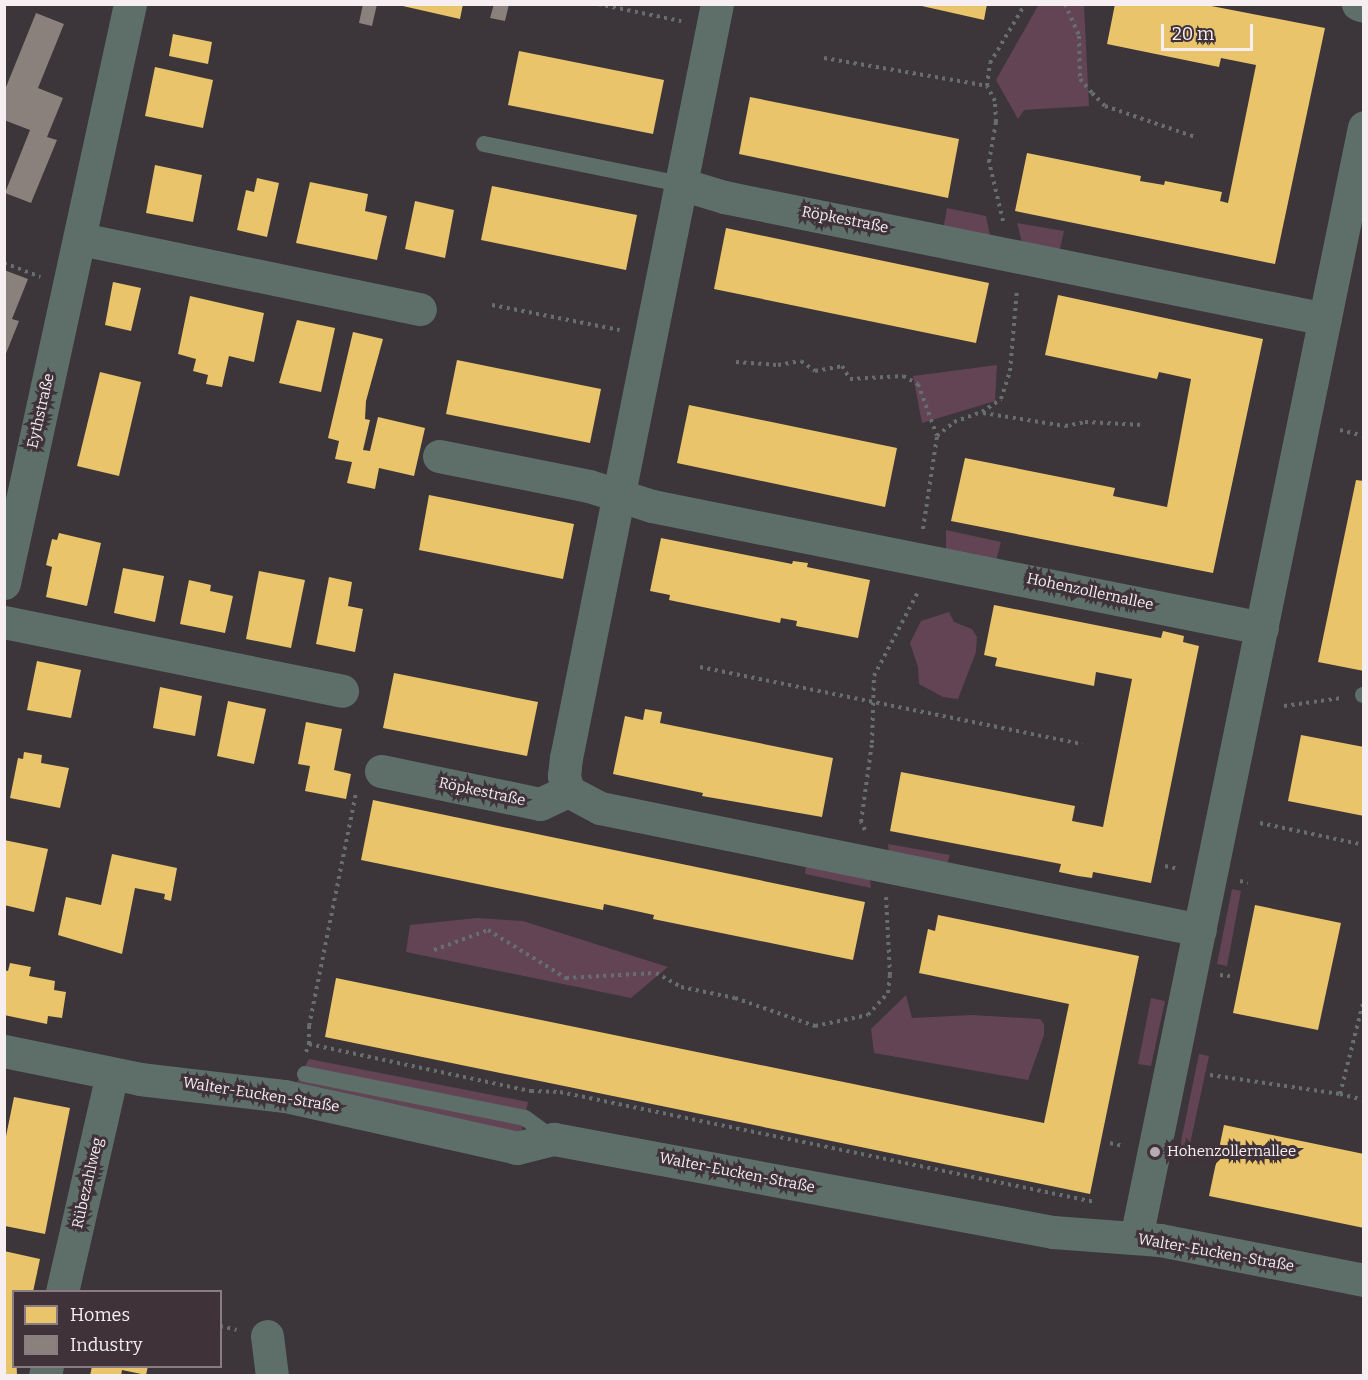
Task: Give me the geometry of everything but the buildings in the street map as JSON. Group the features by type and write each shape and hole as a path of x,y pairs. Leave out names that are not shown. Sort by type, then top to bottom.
{"street":[{"path":"717,4 567,758 564,776 568,791 600,808 1200,930"},
{"path":"1358,4 1364,6"},
{"name":"Eythstraße","path":"4,583 81,239 128,5"},
{"path":"1137,1238 1364,127"},
{"name":"Röpkestraße","path":"681,184 724,197 1011,253 1324,319"},
{"path":"81,239 420,309"},
{"path":"439,456 618,494"},
{"name":"Hohenzollernallee","path":"618,494 652,506 918,557 1262,628"},
{"path":"4,622 342,691"},
{"name":"Röpkestraße","path":"381,771 540,804 568,791"},
{"name":"Walter-Eucken-Straße","path":"4,1051 112,1074 285,1096 517,1148 554,1139 1053,1232 1137,1238 1364,1280"},
{"name":"Rübezahlweg","path":"62,1290 112,1074"},
{"path":"267,1336 273,1376"}],"lane":[{"name":"Röpkestraße","path":"483,144 681,184"},
{"path":"305,1074 525,1118 554,1139"}],"path":[{"path":"598,4 685,22"},
{"path":"1065,4 1079,36 1080,79 1092,93 1105,106 1195,137"},
{"path":"824,58 987,86"},
{"path":"492,304 621,330"},
{"path":"736,362 778,365 801,361 815,371 842,366 850,379 903,376 918,384 937,436"},
{"path":"982,412 1065,426 1085,422 1144,425"},
{"path":"1340,430 1364,436"},
{"path":"700,667 1082,744"},
{"path":"1284,706 1363,695"},
{"path":"305,1057 357,789 381,771"},
{"path":"1260,823 1364,845"},
{"path":"434,951 488,930 566,978 656,973"},
{"path":"1340,1094 1364,999"},
{"path":"309,1044 1072,1196 1095,1201 1093,1211"},
{"path":"1210,1075 1340,1094 1364,1100"}],"shaded area":[{"path":"1039,4 1084,5 1089,106 1024,110 1018,119 996,80"},
{"path":"947,208 986,216 991,240 943,230"},
{"path":"1017,223 1064,231 1059,253 1023,246"},
{"path":"997,365 995,401 922,423 913,376"},
{"path":"946,530 1001,542 996,561 946,552"},
{"path":"949,612 954,622 972,629 977,637 976,652 958,699 943,697 919,684 918,667 910,643 921,621"},
{"path":"888,844 950,855 947,864 889,854"},
{"path":"806,865 870,878 871,888 805,874"},
{"path":"1232,889 1241,891 1227,966 1217,964"},
{"path":"477,918 523,921 668,967 631,998 406,952 410,925"},
{"path":"906,995 912,1018 972,1015 1040,1019 1044,1024 1044,1035 1028,1080 874,1053 871,1029"},
{"path":"1151,998 1165,1001 1151,1066 1138,1064"},
{"path":"1199,1054 1209,1056 1187,1158 1178,1156"},
{"path":"309,1059 528,1102 521,1134 297,1082"}],"place":[{"name":"Hohenzollernallee","path":"1155,1152"}]}
